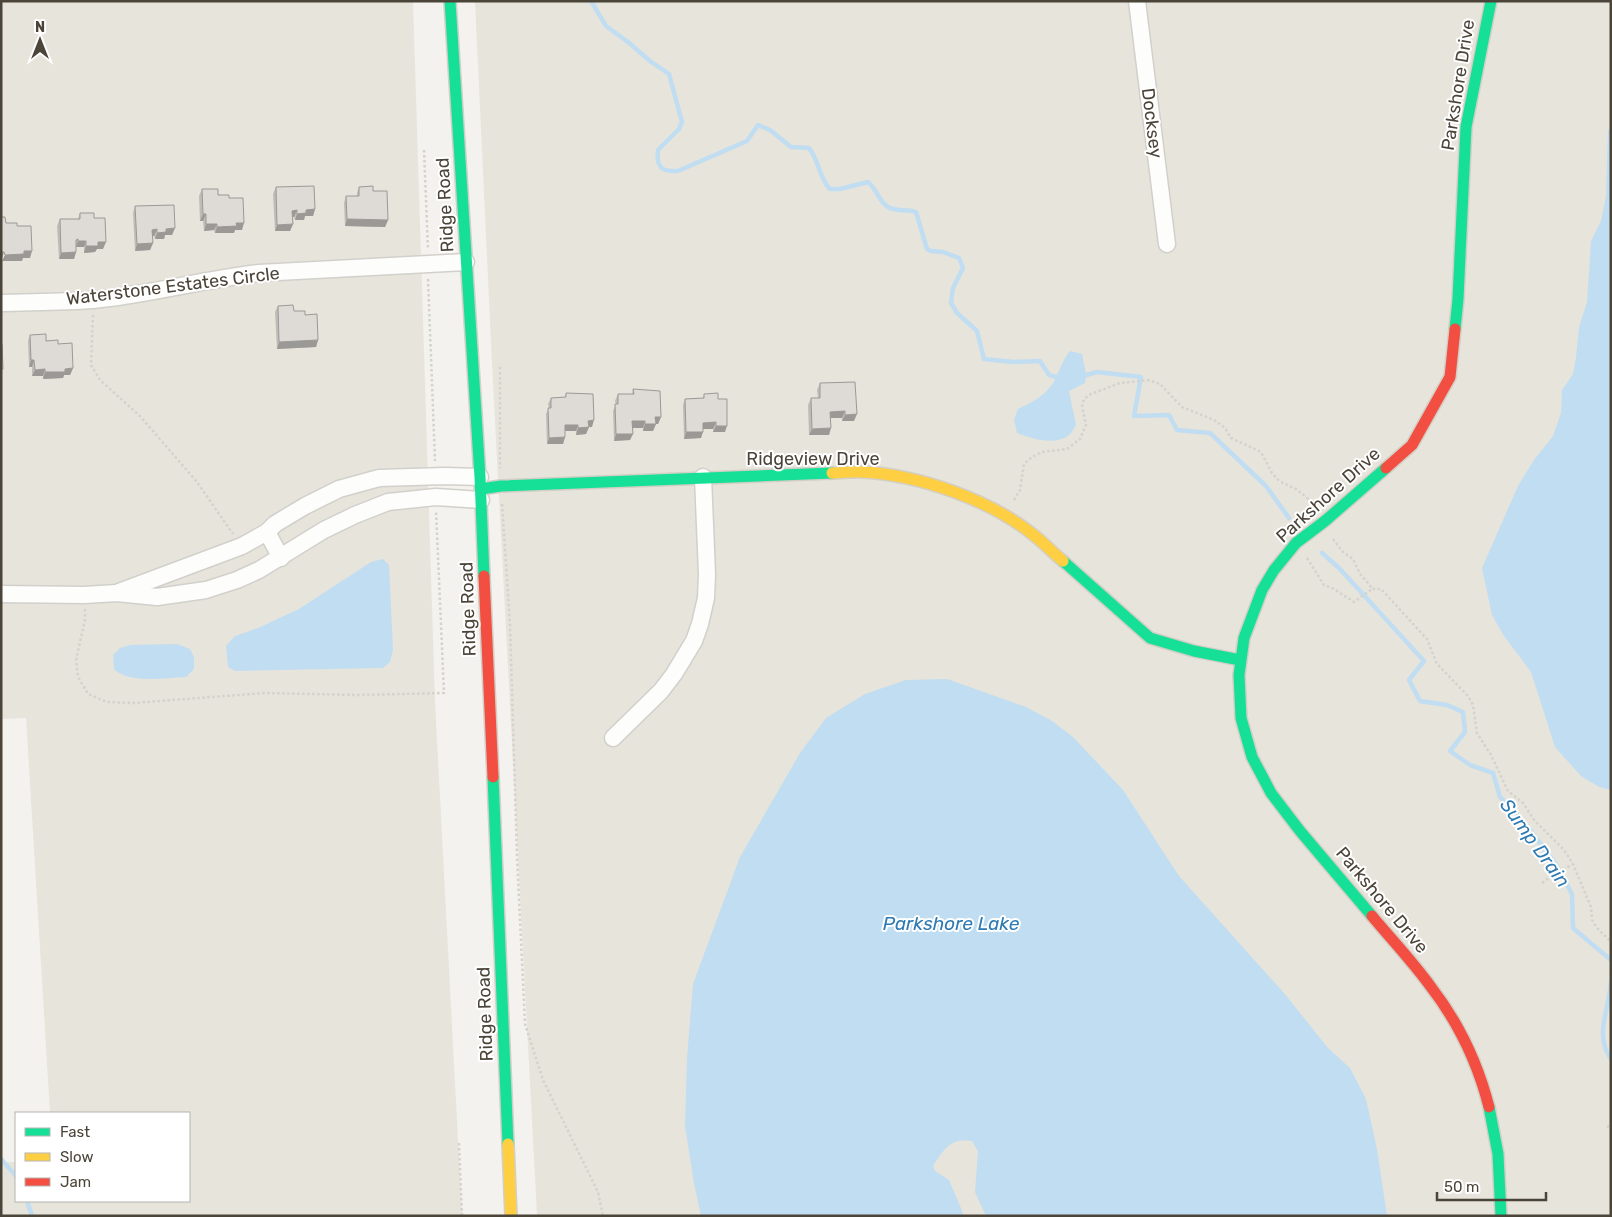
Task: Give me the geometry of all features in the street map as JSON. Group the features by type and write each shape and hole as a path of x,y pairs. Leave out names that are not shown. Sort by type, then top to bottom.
{"street":[{"name":"Ridge Road","path":"450,1 481,489 511,1216"},
{"name":"Docksey","path":"1137,1 1167,244"},
{"name":"Parkshore Drive","path":"1490,1 1466,127 1458,299 1450,377 1412,445 1325,521 1296,543 1274,570 1262,590 1244,638 1240,660 1239,697 1242,718 1252,757 1271,793 1431,986 1450,1012 1470,1050 1486,1090 1495,1132 1501,1166 1502,1216"},
{"name":"Waterstone Estates Circle","path":"1,303 93,300 154,291 243,274 466,262"},
{"name":"Ridgeview Drive","path":"481,489 501,486 703,477 863,472 902,478 944,488 989,507 1030,532 1150,638 1194,651 1240,660"},
{"path":"117,593 242,546 267,532 276,524 305,506 339,489 379,478 436,477 481,489"},
{"path":"613,738 661,691 674,674 694,641 704,614 707,574 703,477"},
{"path":"1,594 84,595 117,593 157,598 206,590 237,580 281,558 324,530 388,502 436,497 481,489"},
{"path":"267,532 281,558"}],"path":[{"path":"424,150 436,477"},
{"path":"93,300 91,365 100,380 140,416 197,482 242,546"},
{"path":"500,367 501,486 510,624 525,1024 543,1080 598,1192 603,1216"},
{"path":"1003,516 1020,490 1024,464 1032,456 1042,452 1067,449 1080,439 1086,425 1082,406 1084,400 1091,394 1104,388 1120,383 1148,380 1160,384 1182,408 1214,420 1225,428 1231,438 1261,452 1278,481 1296,489 1314,503 1325,521 1330,534 1342,551 1353,558 1360,574 1369,584 1370,590"},
{"path":"84,595 85,620 76,660 78,677 88,694 106,702 133,703 265,694 359,695 444,693 436,497"},
{"path":"1306,557 1324,585 1354,602 1370,590 1381,588 1427,639 1437,664 1468,696 1473,705 1477,733 1491,755 1508,791 1523,803 1534,820 1564,850 1574,864 1591,907 1592,920 1596,928 1611,942"},
{"path":"1542,883 1553,874 1574,864"},
{"path":"1607,1127 1611,1125"},
{"path":"458,1143 462,1216"}],"shaded area":[{"path":"1,1 413,1 435,702 462,1216 1,1216 1,1162 15,1162 15,1202 190,1202 190,1112 50,1112 26,718 1,719"},
{"path":"475,1 1611,1 1611,1216 537,1216 492,365"}],"water":[{"path":"1611,124 1611,790 1599,787 1581,776 1555,747 1531,672 1504,636 1492,615 1482,568 1518,486 1534,460 1553,436 1561,413 1562,390 1573,374 1579,327 1587,302 1591,241 1601,221 1606,196 1608,131"},
{"path":"1070,351 1082,354 1086,374 1085,383 1069,391 1076,425 1072,432 1063,438 1050,441 1017,433 1014,420 1018,409 1037,399 1050,388"},
{"path":"383,559 389,565 393,650 390,662 383,668 235,671 228,667 226,646 235,636 258,628 299,609 371,562"},
{"path":"177,644 190,649 194,657 194,669 186,677 148,679 129,677 114,669 113,655 120,648 131,645"},
{"name":"Parkshore Lake","path":"947,679 1026,707 1052,721 1073,737 1123,790 1179,876 1284,993 1328,1048 1350,1068 1366,1099 1377,1149 1387,1216 986,1216 975,1192 978,1151 972,1141 964,1140 948,1146 933,1166 935,1171 949,1180 963,1216 701,1216 685,1126 687,1058 693,984 740,857 800,753 826,718 865,694 906,680"}],"building":[{"path":"314,186 315,209 297,214 297,210 292,211 293,224 277,225 276,187"},
{"path":"373,186 373,191 387,191 388,220 347,219 346,196 359,196 359,187"},
{"path":"202,189 218,189 218,195 229,195 229,198 243,198 244,223 236,223 237,226 217,227 217,224 206,224 206,214 203,214"},
{"path":"174,205 175,228 157,233 157,229 152,230 153,243 137,244 135,206"},
{"path":"80,213 94,213 94,218 105,218 106,242 98,242 98,246 86,246 86,241 78,241 78,239 76,240 76,252 61,253 60,219 80,219"},
{"path":"1,217 5,217 6,223 17,223 17,226 31,226 32,251 24,251 24,254 5,255 4,252 1,252"},
{"path":"293,305 294,311 305,311 305,315 317,314 318,340 279,342 278,306"},
{"path":"46,334 46,341 58,340 58,344 72,343 73,368 65,369 65,372 45,372 45,369 35,370 34,360 31,360 30,335"},
{"path":"2,344 3,369 1,369"},
{"path":"855,382 857,414 845,415 845,411 830,412 831,428 812,429 811,398 820,398 820,383"},
{"path":"633,389 660,391 661,417 655,417 656,424 645,424 645,421 632,421 633,434 616,434 615,404 618,404 618,394 634,394"},
{"path":"566,393 593,394 594,420 588,421 589,427 578,428 578,425 565,425 565,437 549,438 548,408 551,408 551,398 566,397"},
{"path":"718,393 718,399 727,399 727,426 716,426 716,422 703,423 703,432 686,432 685,399 704,398 704,394"}],"waterway":[{"name":"Sump Drain","path":"591,1 606,26 669,74 682,122 679,129 658,150 658,161 661,167 667,171 678,171 747,141 758,125 770,130 791,147 809,148 823,180 830,189 840,189 868,182 882,202 888,207 916,212 927,249 959,258 963,268 953,288 951,303 957,313 977,331 984,359 1013,362 1040,361 1049,375 1060,378"},
{"name":"Sump Drain","path":"1080,377 1097,372 1141,377 1134,416 1169,415 1177,430 1210,433 1266,486 1289,518"},
{"name":"Sump Drain","path":"1322,553 1339,568 1424,661 1409,680 1420,701 1447,705 1463,712 1465,732 1450,751 1470,765 1493,773 1500,797 1527,826 1557,866 1572,894 1573,928 1611,960"},
{"name":"Sump Drain","path":"1611,983 1603,1031 1606,1050 1611,1059"},
{"path":"1,1159 15,1175"},
{"path":"27,1202 32,1216"}],"traffic: fast":[{"path":"450,1 480,477 484,576"},
{"path":"1455,329 1466,127 1491,1"},
{"path":"1372,916 1300,831 1271,793 1252,757 1241,718 1239,675 1244,638 1262,590 1274,570 1296,543 1325,521 1386,468"},
{"path":"481,489 501,486 832,473"},
{"path":"1063,561 1150,638 1194,651 1240,660"},
{"path":"493,777 508,1144"},
{"path":"1489,1107 1498,1154 1501,1216"}],"traffic: slow":[{"path":"832,473 859,472 884,474 906,478 951,491 1014,521 1035,536 1063,561"},
{"path":"508,1144 511,1216"}],"traffic: jam":[{"path":"1386,468 1412,445 1450,377 1455,329"},
{"path":"484,576 493,777"},
{"path":"1372,916 1417,969 1450,1014 1473,1059 1489,1107"}]}
